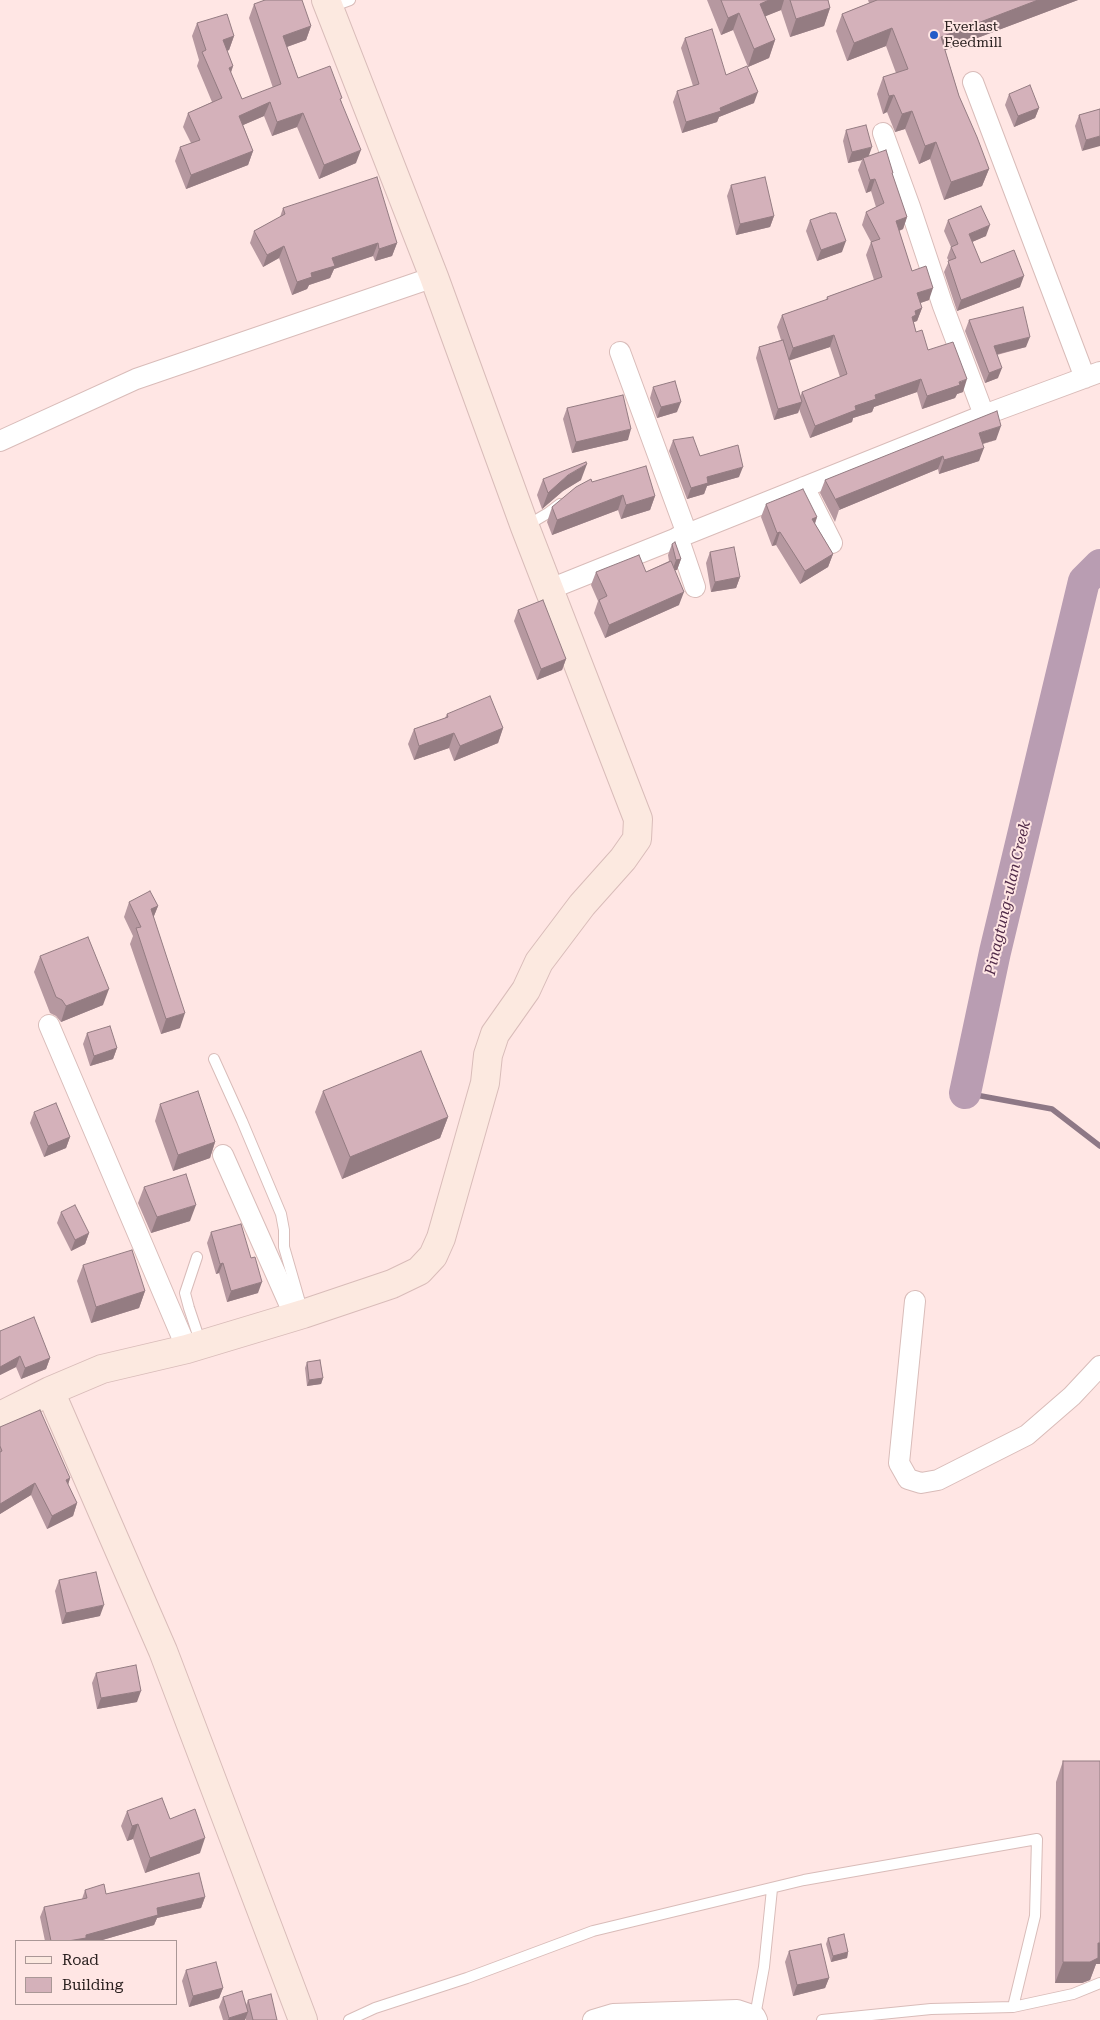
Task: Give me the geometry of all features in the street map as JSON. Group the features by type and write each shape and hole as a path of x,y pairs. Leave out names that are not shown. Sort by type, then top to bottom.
{"street":[{"path":"0,1416 50,1391 102,1369 194,1347 299,1316 392,1284 419,1271 433,1256 442,1238 485,1083 488,1055 495,1034 526,990 540,962 582,905 623,859 637,838 638,819 525,526 335,3"},
{"path":"550,589 984,415 1092,375 973,82"},
{"path":"883,133 984,415"},
{"path":"0,441 136,379 434,277"},
{"path":"620,352 683,535 695,587"},
{"path":"804,487 832,543"},
{"path":"49,1025 194,1347"},
{"path":"223,1155 299,1316"},
{"path":"915,1301 899,1463 908,1480 921,1483 938,1480 1027,1435 1072,1396 1100,1366"},
{"path":"50,1391 163,1651 303,2020"},
{"path":"593,2020 613,2014 737,2010 756,2018"}],"lane":[{"path":"525,526 548,513 567,496"},
{"path":"214,1059 281,1214 284,1230 284,1247 299,1316"},
{"path":"194,1347 185,1293 197,1257"},
{"path":"349,2020 375,2008 467,1978 593,1931 804,1880 1037,1839 1035,1916 1013,2007"},
{"path":"756,2018 764,1967 772,1889"},
{"path":"822,2020 931,2009 1013,2007 1073,1994 1100,1983"}],"building":[{"path":"265,0 302,0 311,26 283,36 298,78 330,66 342,98 340,99 361,150 324,165 303,113 277,122 270,102 239,116 253,151 191,175 180,147 200,140 188,113 222,98 202,52 206,50 197,23 227,14 234,36 223,40 233,66 229,68 242,99 281,84 254,4"},
{"path":"721,0 769,0 760,4 775,40 754,49 739,13 728,18"},
{"path":"790,0 828,0 830,8 796,19"},
{"path":"877,0 1038,0 941,37 959,96 989,169 951,182 936,142 925,146 912,111 902,114 894,95 889,96 883,77 908,69 892,28 854,43 842,14"},
{"path":"712,29 726,75 747,66 758,92 720,108 721,111 686,122 677,91 699,84 685,38"},
{"path":"1030,85 1039,108 1018,116 1009,94"},
{"path":"1100,109 1100,136 1086,140 1079,115"},
{"path":"866,125 872,147 852,152 846,130"},
{"path":"886,150 907,217 896,221 912,271 926,266 933,288 917,293 922,308 915,311 916,315 912,317 916,332 922,330 928,350 953,342 967,379 959,382 960,385 927,396 921,379 875,395 876,399 855,406 856,410 815,426 802,392 847,374 834,335 793,348 782,315 882,277 871,242 880,239 866,212 884,203 875,179 870,180 863,158"},
{"path":"377,177 397,243 379,249 378,243 332,258 335,266 311,273 312,277 297,282 284,246 267,255 254,231 285,214 283,208"},
{"path":"765,177 774,216 740,224 731,185"},
{"path":"981,206 990,225 969,234 981,263 1014,250 1024,276 961,300 948,261 956,258 951,247 958,244 948,220"},
{"path":"830,213 836,213 846,241 821,250 810,220"},
{"path":"1023,307 1030,337 994,346 1002,368 989,373 969,320"},
{"path":"783,340 802,402 778,409 759,347"},
{"path":"675,381 681,402 661,407 653,387"},
{"path":"623,395 631,429 576,442 567,408"},
{"path":"997,411 1001,426 979,433 984,448 944,460 943,456 836,499 840,508 825,480"},
{"path":"693,437 700,456 738,445 743,467 707,477 708,483 691,488 673,440"},
{"path":"586,462 587,464 568,475 548,493 543,479"},
{"path":"646,466 655,496 626,505 623,495 557,520 552,507 576,487 591,479 592,482"},
{"path":"803,489 817,517 812,519 833,554 805,571 780,532 777,533 766,504"},
{"path":"675,542 681,559 676,560 672,544"},
{"path":"734,547 740,577 715,582 710,552"},
{"path":"639,555 646,572 671,561 684,592 609,625 599,600 607,596 596,572"},
{"path":"543,600 566,659 541,669 518,610"},
{"path":"490,696 503,728 460,746 454,733 419,746 414,729 448,717 447,714"},
{"path":"150,891 158,906 151,909 185,1013 166,1019 136,928 141,927 129,902"},
{"path":"88,937 109,989 66,1006 62,1000 56,997 40,956"},
{"path":"110,1026 117,1048 94,1056 87,1033"},
{"path":"421,1051 448,1117 350,1157 323,1091"},
{"path":"198,1091 215,1142 178,1155 160,1104"},
{"path":"56,1103 70,1137 48,1146 34,1112"},
{"path":"186,1174 196,1205 157,1217 144,1187"},
{"path":"75,1205 89,1233 75,1240 61,1212"},
{"path":"241,1224 251,1258 255,1257 262,1282 231,1291 223,1263 220,1264 211,1232"},
{"path":"132,1250 145,1291 96,1307 83,1265"},
{"path":"34,1317 50,1358 25,1368 20,1356 0,1367 0,1331"},
{"path":"320,1360 323,1378 309,1380 307,1362"},
{"path":"40,1410 70,1478 66,1480 77,1503 52,1516 35,1483 0,1504 0,1452 2,1451 0,1446 0,1427"},
{"path":"96,1572 104,1605 66,1613 59,1580"},
{"path":"136,1665 141,1691 101,1698 96,1673"},
{"path":"1063,1761 1100,1761 1100,1943 1098,1943 1098,1958 1090,1962 1063,1962"},
{"path":"162,1798 170,1819 195,1809 205,1838 150,1858 138,1824 132,1826 127,1811"},
{"path":"199,1873 205,1897 157,1908 158,1915 86,1935 86,1938 51,1940 44,1907 87,1898 85,1890 104,1884 106,1894"},
{"path":"844,1934 848,1952 833,1956 828,1938"},
{"path":"821,1944 829,1978 797,1985 789,1951"},
{"path":"216,1962 223,1988 193,1996 186,1970"},
{"path":"242,1991 248,2012 229,2018 223,1997"},
{"path":"271,1994 277,2020 253,2020 248,2000"}],"waterway":[{"name":"Pinagtung-ulan Creek","path":"965,1093 995,952 1084,581 1100,565"},
{"name":"Pinagtung-ulan Creek","path":"965,1093 1052,1109 1100,1146"}],"place":[{"name":"Everlast Feedmill","path":"934,35"}]}
